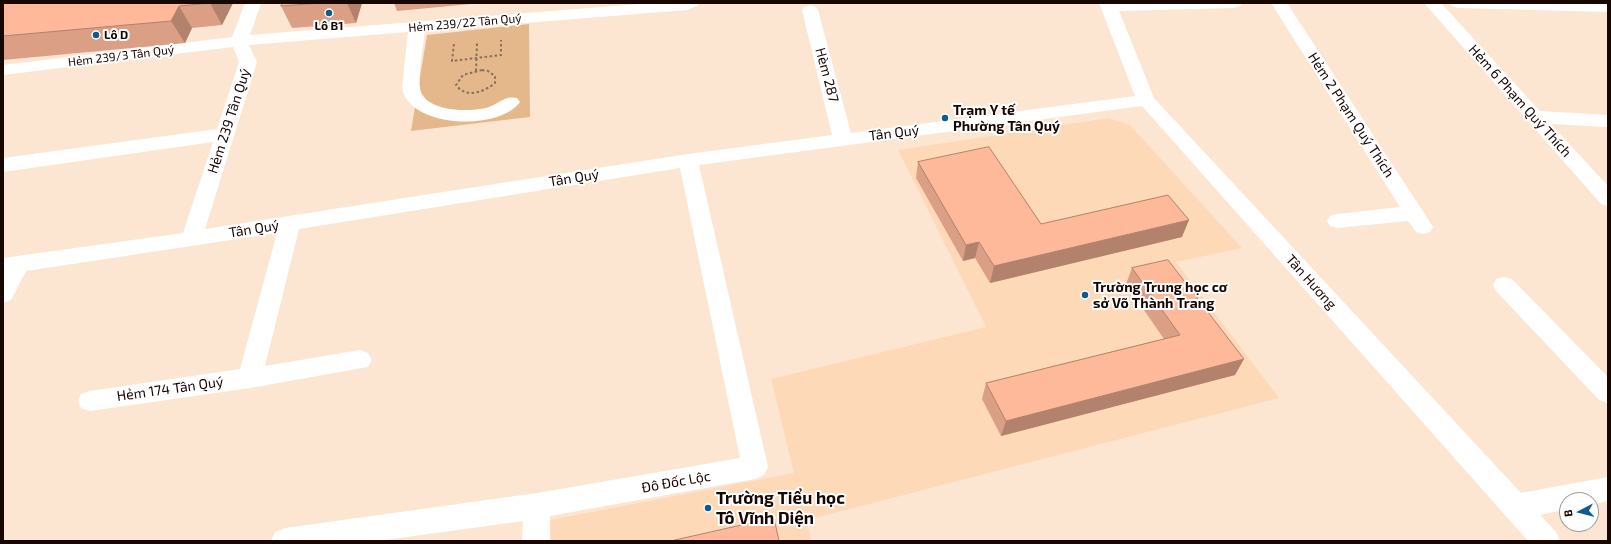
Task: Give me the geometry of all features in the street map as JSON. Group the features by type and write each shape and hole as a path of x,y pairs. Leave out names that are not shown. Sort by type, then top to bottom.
{"street":[{"path":"239,41 253,3"},
{"name":"Hẻm 239/22 Tân Quý","path":"239,41 688,5 691,3"},
{"path":"1108,5 1234,3"},
{"name":"Hẻm 2 Phạm Quý Thích","path":"1279,3 1419,220 1337,221"},
{"name":"Hẻm 6 Phạm Quý Thích","path":"1432,3 1608,199"},
{"path":"1458,3 1608,7"},
{"name":"Tân Hương","path":"1108,5 1146,100 1546,541"},
{"name":"Hèm 287","path":"810,10 843,140"},
{"path":"417,27 411,90 418,104 436,112 463,115 481,114 495,111 511,102"},
{"name":"Hẻm 239/3 Tân Quý","path":"3,70 239,41"},
{"name":"Hẻm 239 Tân Quý","path":"191,239 248,62 239,41"},
{"name":"Tân Quý","path":"11,265 191,239 688,160 1146,100"},
{"path":"1534,117 1608,121"},
{"path":"3,165 224,134"},
{"name":"Đô Đốc Lộc","path":"285,541 537,506 755,467 688,160"},
{"path":"250,378 290,223"},
{"path":"3,294 11,265"},
{"path":"1504,285 1608,393"},
{"name":"Hẻm 174 Tân Quý","path":"90,401 250,378 360,360"},
{"path":"1515,507 1608,490"},
{"path":"536,541 537,506"}],"path":[{"path":"476,70 478,22"},
{"path":"455,37 452,61 501,55 501,39"},
{"path":"476,70 492,73 495,76 495,83 486,90 473,94 458,89 456,85 459,78 476,70"}],"shaded area":[{"path":"529,24 530,117 411,131 427,35"},
{"name":"Trường Trung học cơ sở Võ Thành Trang","path":"1109,118 1130,125 1242,248 1176,262 1279,398 807,520 811,541 551,541 550,520 794,473 771,379 986,327 898,150"}],"building":[{"path":"3,3 210,3 179,6 171,21 3,36"},
{"path":"283,3 321,3 281,6"},
{"path":"989,147 1041,224 1168,195 1189,220 994,266 979,242 966,245 918,162"},
{"path":"1168,260 1244,359 1006,421 986,383 1180,335 1132,268"},
{"path":"774,518 779,541 671,541"}],"place":[{"name":"Lô B1","path":"329,13"},
{"name":"Lô D","path":"96,35"},
{"name":"Trạm Y tế Phường Tân Quý","path":"945,118"},
{"name":"Trường Trung học cơ sở Võ Thành Trang","path":"1085,295"},
{"name":"Trường Tiểu học Tô Vĩnh Diện","path":"708,508"}]}
